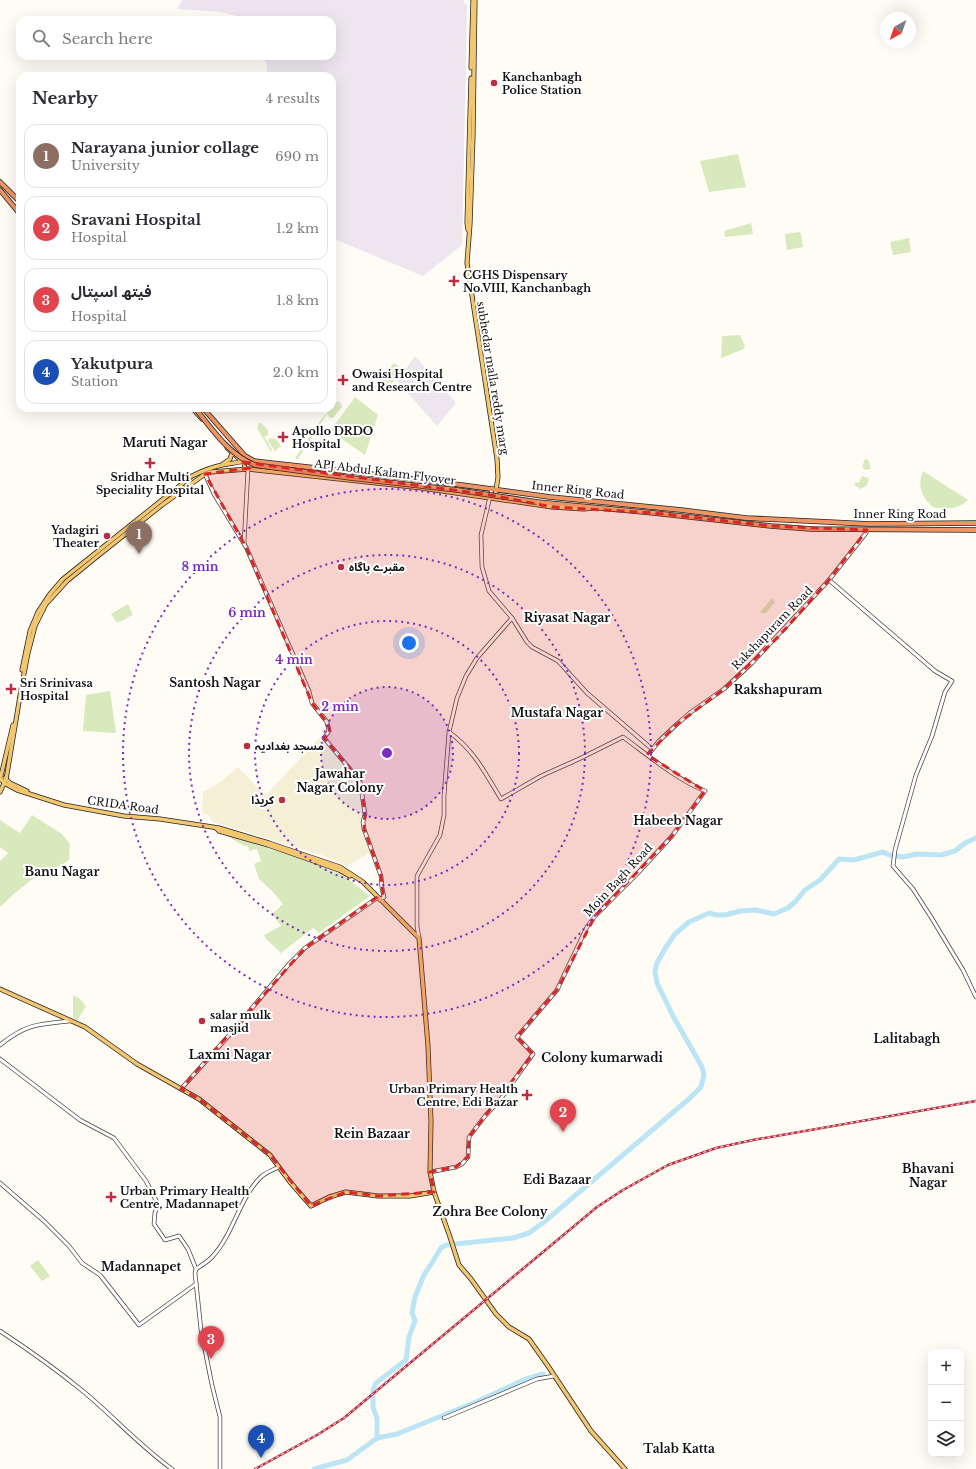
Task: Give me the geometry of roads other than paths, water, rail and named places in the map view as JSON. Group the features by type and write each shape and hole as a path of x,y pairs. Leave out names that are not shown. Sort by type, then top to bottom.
{"highway":[{"path":"0,182 16,198"},
{"path":"0,190 16,209"},
{"name":"APJ Abdul Kalam Flyover","path":"197,412 234,453 249,462 262,466 457,490 537,502 595,508"},
{"path":"206,412 245,456 250,459"},
{"name":"Inner Ring Road","path":"250,459 258,462 280,465 492,488 550,497 746,518 869,524 976,523"},
{"name":"Inner Ring Road","path":"595,508 654,512 771,526 812,529 976,530"}],"main road":[{"name":"subhedar malla reddy marg","path":"474,0 467,223 469,237 467,263 497,459 497,489 495,498"},
{"path":"196,412 232,453 243,462 246,469"},
{"path":"221,465 230,459 232,453"},
{"path":"2,782 30,630 38,612 47,598 63,579 192,476 202,470 221,465 243,462 250,459"},
{"name":"Inner Ring Road","path":"205,474 211,472 246,469 490,497 552,506 584,509 595,508"},
{"path":"2,782 28,653 35,626 46,604 67,581 98,554 205,474"},
{"path":"0,766 2,782"},
{"name":"CRIDA Road","path":"2,782 25,793 64,805 124,816 160,819 216,828 219,831 268,845 346,872 364,885 419,938"},
{"path":"419,938 425,1004 430,1096 430,1172 434,1192 459,1265 496,1314 509,1327 529,1340 591,1431 624,1469"},
{"path":"0,989 72,1020 95,1034 137,1064 199,1099 270,1155 290,1182 311,1206 330,1197 346,1192 389,1196 410,1196 434,1192"}],"street":[{"path":"244,544 246,469"},
{"path":"181,1089 232,1032 288,964 305,948 378,899 384,897 381,879 364,829 363,822 365,814 360,781 324,738 330,731 328,724 312,702 309,691 244,544 214,494 205,474"},
{"path":"449,732 470,751 482,766 501,799 541,776 624,737 648,755 652,749 587,693 558,661 532,647 512,618 489,591 482,567 481,535 492,488"},
{"name":"Rakshapuram Road","path":"652,749 691,712 719,692 744,671 779,636 830,580 866,534 867,530"},
{"path":"830,580 935,671 952,681 945,692 932,736 916,775 895,850 894,869 913,889 931,917 963,970 976,997"},
{"path":"419,938 417,926 416,876 440,835 444,815 449,732 457,698 466,676 477,658 512,618"},
{"name":"Moin Bagh Road","path":"430,1172 456,1167 462,1164 468,1157 469,1137 511,1086 533,1054 517,1037 557,990 587,927 595,916 672,836 705,791 689,784 648,755"},
{"path":"0,1046 18,1032 31,1026 72,1020"},
{"path":"0,1059 80,1120 114,1138 146,1182 159,1206 155,1212 154,1224 165,1240 179,1236 188,1249 196,1269 196,1284 201,1330 220,1417 220,1469"},
{"path":"196,1269 212,1257 223,1242 240,1212 249,1190 264,1174 279,1167"},
{"path":"0,1183 44,1221 69,1246 82,1263 100,1275 139,1326 196,1284"},
{"path":"0,1331 27,1348 83,1392 134,1438 172,1469"},
{"path":"444,1418 537,1379 554,1376"}],"waterway":[{"path":"377,1438 377,1418 373,1407 373,1390 376,1383 406,1360 409,1337 415,1321 412,1312 415,1297 424,1275 441,1248 446,1245 513,1238 529,1233 544,1222 701,1087 704,1075 702,1067 673,1016 657,983 655,971 657,963 675,934 689,922 709,913 725,915 740,911 756,910 774,914 788,908 805,890 820,880 839,859 854,860 883,852 889,855 903,857 917,854 941,855 955,851 965,843 976,838"},
{"path":"314,1469 347,1460 377,1438 397,1434 476,1402 526,1379 543,1374"}],"railway":[{"path":"255,1469 317,1435 344,1418 597,1207 623,1190 668,1165 716,1148 753,1140 976,1101"}],"place":[{"name":"Kanchanbagh Police Station","path":"494,83"},
{"name":"CGHS Dispensary No.VIII, Kanchanbagh","path":"454,281"},
{"name":"Owaisi Hospital and Research Centre","path":"343,380"},
{"name":"Apollo DRDO Hospital","path":"283,437"},
{"name":"Sridhar Multi Speciality Hospital","path":"150,463"},
{"name":"Yadagiri Theater","path":"107,536"},
{"name":"Narayana junior collage","path":"139,554"},
{"name":"مقبرے پاگاہ","path":"341,567"},
{"name":"Sri Srinivasa Hospital","path":"11,689"},
{"name":"مسجد بغدادیہ","path":"247,746"},
{"name":"کریڈا","path":"282,800"},
{"name":"salar mulk masjid","path":"202,1021"},
{"name":"Urban Primary Health Centre, Edi Bazar","path":"527,1095"},
{"name":"Sravani Hospital","path":"563,1132"},
{"name":"Urban Primary Health Centre, Madannapet","path":"111,1197"},
{"name":"فیتھ اسپتال","path":"211,1359"},
{"name":"Yakutpura","path":"261,1458"}],"district":[{"name":"Maruti Nagar","path":"165,443"},
{"name":"Riyasat Nagar","path":"567,618"},
{"name":"Santosh Nagar","path":"215,683"},
{"name":"Rakshapuram","path":"778,690"},
{"name":"Mustafa Nagar","path":"557,713"},
{"name":"Jawahar Nagar Colony","path":"340,781"},
{"name":"Habeeb Nagar","path":"678,821"},
{"name":"Banu Nagar","path":"62,872"},
{"name":"Lalitabagh","path":"907,1039"},
{"name":"Laxmi Nagar","path":"230,1055"},
{"name":"Colony kumarwadi","path":"602,1058"},
{"name":"Rein Bazaar","path":"372,1134"},
{"name":"Bhavani Nagar","path":"928,1176"},
{"name":"Edi Bazaar","path":"557,1180"},
{"name":"Zohra Bee Colony","path":"490,1212"},
{"name":"Madannapet","path":"141,1267"},
{"name":"Talab Katta","path":"679,1449"}]}
